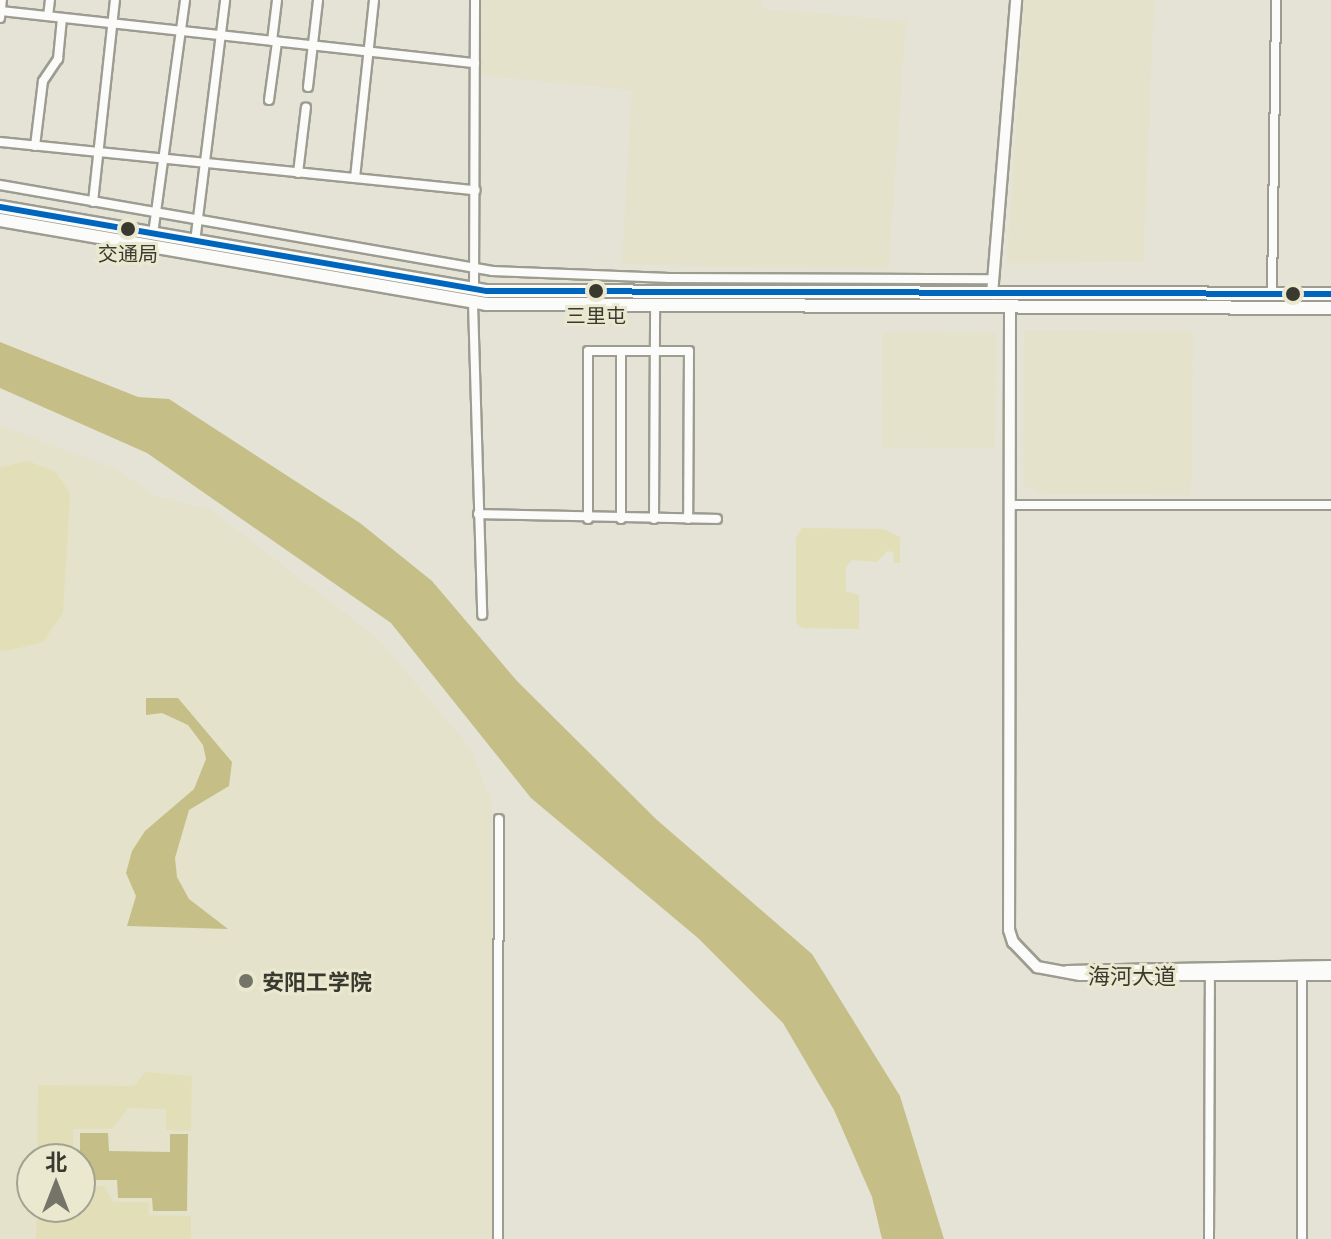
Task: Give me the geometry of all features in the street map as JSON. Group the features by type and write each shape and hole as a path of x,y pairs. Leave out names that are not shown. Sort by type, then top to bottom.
{"main road":[{"path":"0,207 474,296 1331,294"},
{"path":"0,220 474,296 655,306 1331,308"}],"street":[{"path":"0,18 2,0"},
{"path":"48,16 50,0"},
{"path":"93,202 115,0"},
{"path":"153,234 185,0"},
{"path":"195,242 225,0"},
{"path":"269,100 277,0"},
{"path":"308,87 318,0"},
{"path":"355,178 374,0"},
{"path":"475,0 477,269 474,296 478,514 483,531 482,615"},
{"path":"992,294 1016,0"},
{"path":"1272,294 1276,0"},
{"path":"1,11 475,63"},
{"path":"35,146 43,81 58,59 62,18"},
{"path":"298,173 306,107"},
{"path":"0,142 476,190"},
{"path":"0,185 477,269 669,278 993,279"},
{"path":"654,519 655,306"},
{"path":"1010,307 1009,930 1026,960 1061,972"},
{"path":"588,519 588,351 689,351 688,519"},
{"path":"621,351 621,519"},
{"path":"1010,505 1331,505"},
{"path":"478,514 588,519 717,519"},
{"path":"498,1239 499,819"},
{"name":"海河大道","path":"1061,972 1080,967 1331,966"},
{"name":"海河大道","path":"1061,972 1331,975"},
{"path":"1209,1239 1210,975"},
{"path":"1302,975 1302,1239"}],"shaded area":[{"path":"480,0 762,0 762,9 906,21 888,269 622,264 632,90 480,75"},
{"path":"1025,0 1154,0 1143,262 1007,263"},
{"path":"1024,330 1193,332 1191,495 1039,493 1023,485"},
{"path":"883,332 996,333 995,448 882,447"},
{"path":"0,342 138,397 169,399 360,523 432,581 517,681 657,820 812,954 900,1096 944,1239 882,1239 872,1197 834,1110 783,1023 698,938 531,798 391,623 147,453 0,388"},
{"name":"安阳工学院","path":"0,425 116,469 155,496 211,510 378,639 470,748 492,804 492,1239 0,1239"},
{"path":"28,461 56,472 70,494 63,613 43,642 7,651 0,650 0,467"},
{"path":"802,528 884,529 900,537 900,563 894,563 893,552 887,551 877,562 852,560 846,567 846,591 859,595 859,629 802,628 796,622 796,537"},
{"path":"146,698 178,698 232,762 229,786 189,810 175,858 177,877 189,899 228,929 127,926 136,896 126,873 132,851 145,831 194,789 206,759 203,745 188,725 162,713 146,715"},
{"path":"145,1072 192,1076 191,1131 166,1130 166,1109 128,1108 112,1129 73,1129 73,1143 37,1143 38,1085 134,1086"},
{"path":"80,1133 108,1133 109,1151 170,1152 170,1134 188,1134 187,1211 153,1211 152,1198 118,1198 117,1180 96,1180 96,1143 80,1143"},
{"path":"96,1186 104,1186 113,1202 149,1202 149,1215 191,1216 191,1239 36,1239 36,1223 96,1223"}],"transit line":[{"path":"0,207 487,291 1331,294"}],"place":[{"name":"交通局","path":"128,229"},
{"name":"三里屯","path":"596,291"},
{"name":"安阳工学院","path":"246,981"}]}
